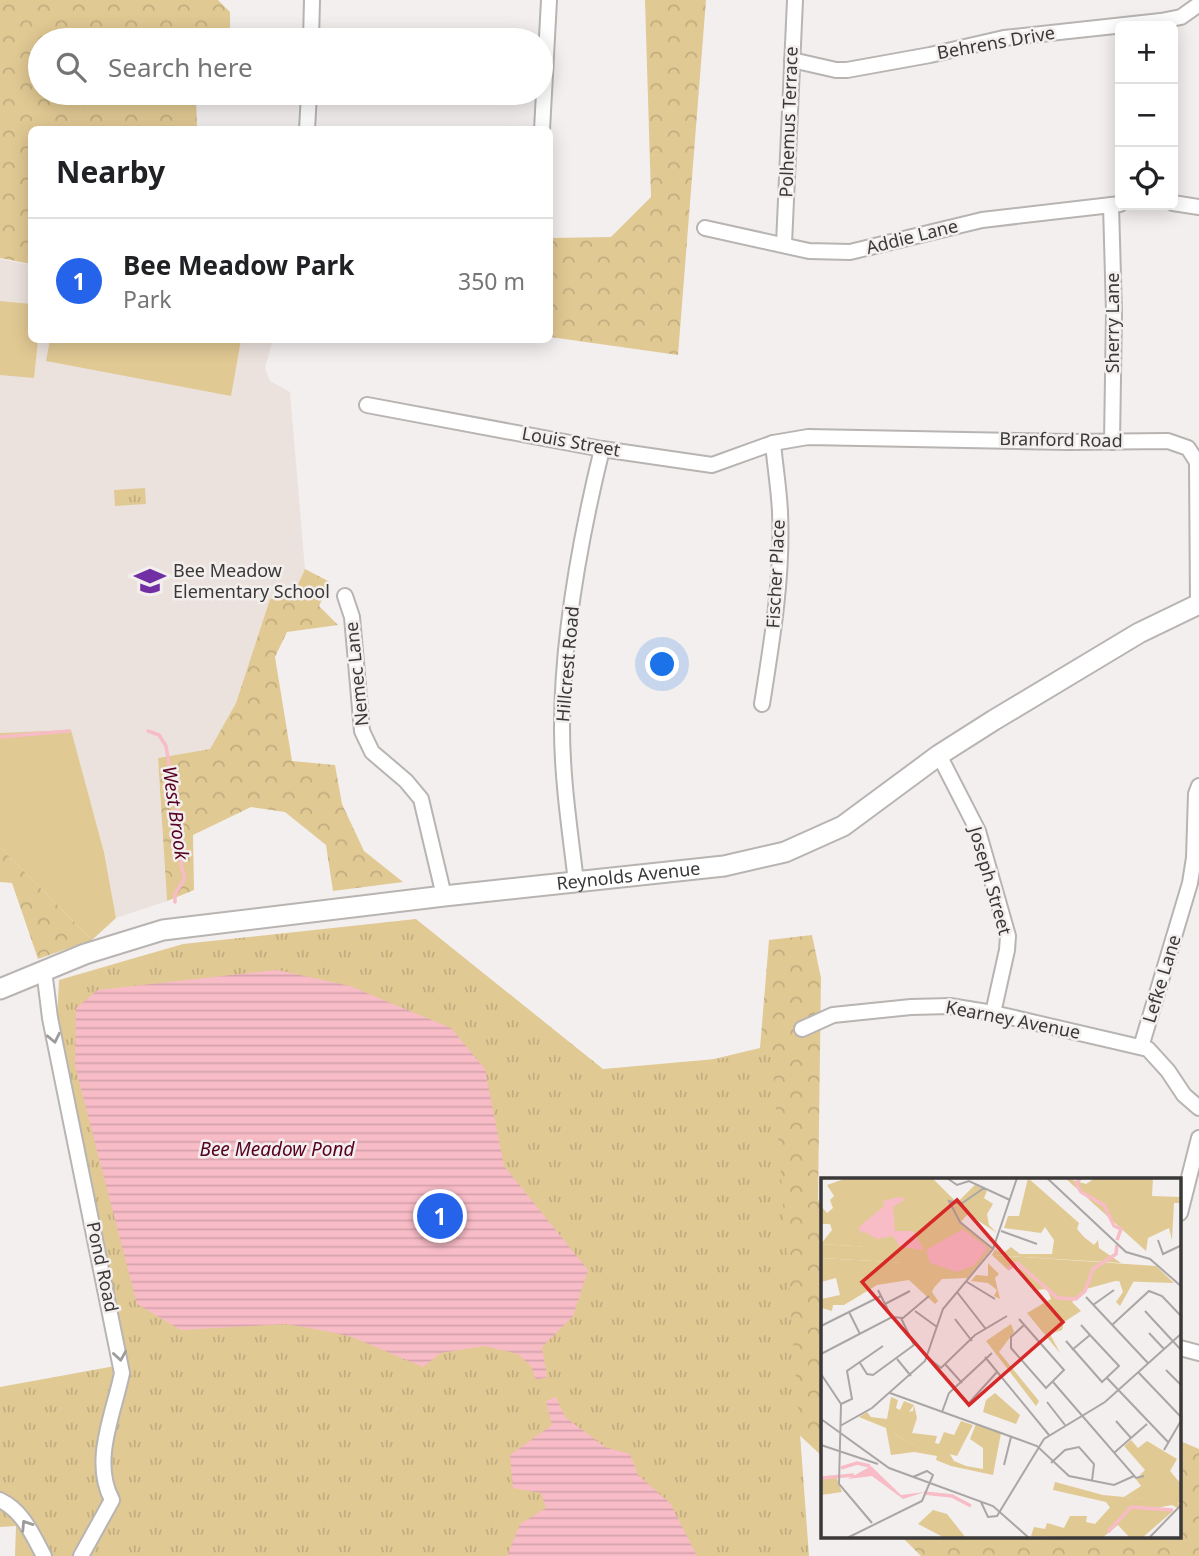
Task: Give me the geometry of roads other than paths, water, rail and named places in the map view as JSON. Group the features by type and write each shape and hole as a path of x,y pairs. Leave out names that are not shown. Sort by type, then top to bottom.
{"street":[{"path":"311,28 312,0"},
{"path":"548,28 550,0"},
{"name":"Polhemus Terrace","path":"783,244 795,0"},
{"name":"Behrens Drive","path":"792,60 828,69 847,70 1004,38 1171,19 1181,17 1198,5"},
{"path":"307,126 308,105"},
{"path":"542,126 544,105"},
{"path":"1178,204 1199,207"},
{"name":"Addie Lane","path":"705,228 809,251 850,252 982,220 1115,205"},
{"name":"Sherry Lane","path":"1112,442 1116,210"},
{"name":"Louis Street","path":"367,405 602,449 712,465 773,443"},
{"name":"Branford Road","path":"773,443 808,437 1168,441 1183,444 1195,455 1197,462 1199,604"},
{"name":"Fischer Place","path":"762,704 772,641 778,574 780,513 773,443"},
{"name":"Hillcrest Road","path":"576,882 563,743 564,678 571,610 593,484 602,449"},
{"name":"Nemec Lane","path":"345,596 352,617 362,731 372,752 406,781 421,800 444,896"},
{"name":"Reynolds Avenue","path":"0,989 118,942 202,923 724,866 785,852 843,826 939,755 1139,634 1199,604"},
{"name":"Joseph Street","path":"939,755 978,831 1008,936 993,1013"},
{"name":"Lefke Lane","path":"1142,1047 1190,883 1194,858 1196,794 1199,786"},
{"name":"Pond Road","path":"44,970 50,1018 121,1357 122,1373 104,1458 107,1491 112,1500 81,1556"},
{"name":"Kearney Avenue","path":"802,1029 833,1014 911,1006 950,1006 993,1013 1142,1047"},
{"path":"1142,1047 1158,1058 1184,1095 1199,1108"},
{"path":"1182,1205 1199,1138"},
{"path":"1182,1349 1199,1353"},
{"path":"0,1500 9,1504 23,1519 44,1556"}],"water":[{"name":"Bee Meadow Pond","path":"277,970 350,986 451,1028 485,1069 504,1166 588,1270 573,1316 542,1347 547,1377 536,1380 531,1366 518,1354 484,1346 441,1353 423,1367 352,1337 286,1324 181,1330 137,1304 75,1066 76,1008 98,990"},
{"path":"556,1397 565,1417 605,1447 630,1454 638,1475 670,1503 697,1556 507,1556 520,1524 546,1508 541,1493 513,1488 510,1455 552,1425 546,1401"}],"waterway":[{"name":"West Brook","path":"0,737 69,731"},
{"name":"West Brook","path":"148,731 159,735 166,746 182,840 181,866 185,878 175,894 175,902"}],"place":[{"name":"Bee Meadow Elementary School","path":"150,581"},
{"name":"Bee Meadow Park","path":"440,1216"}]}
